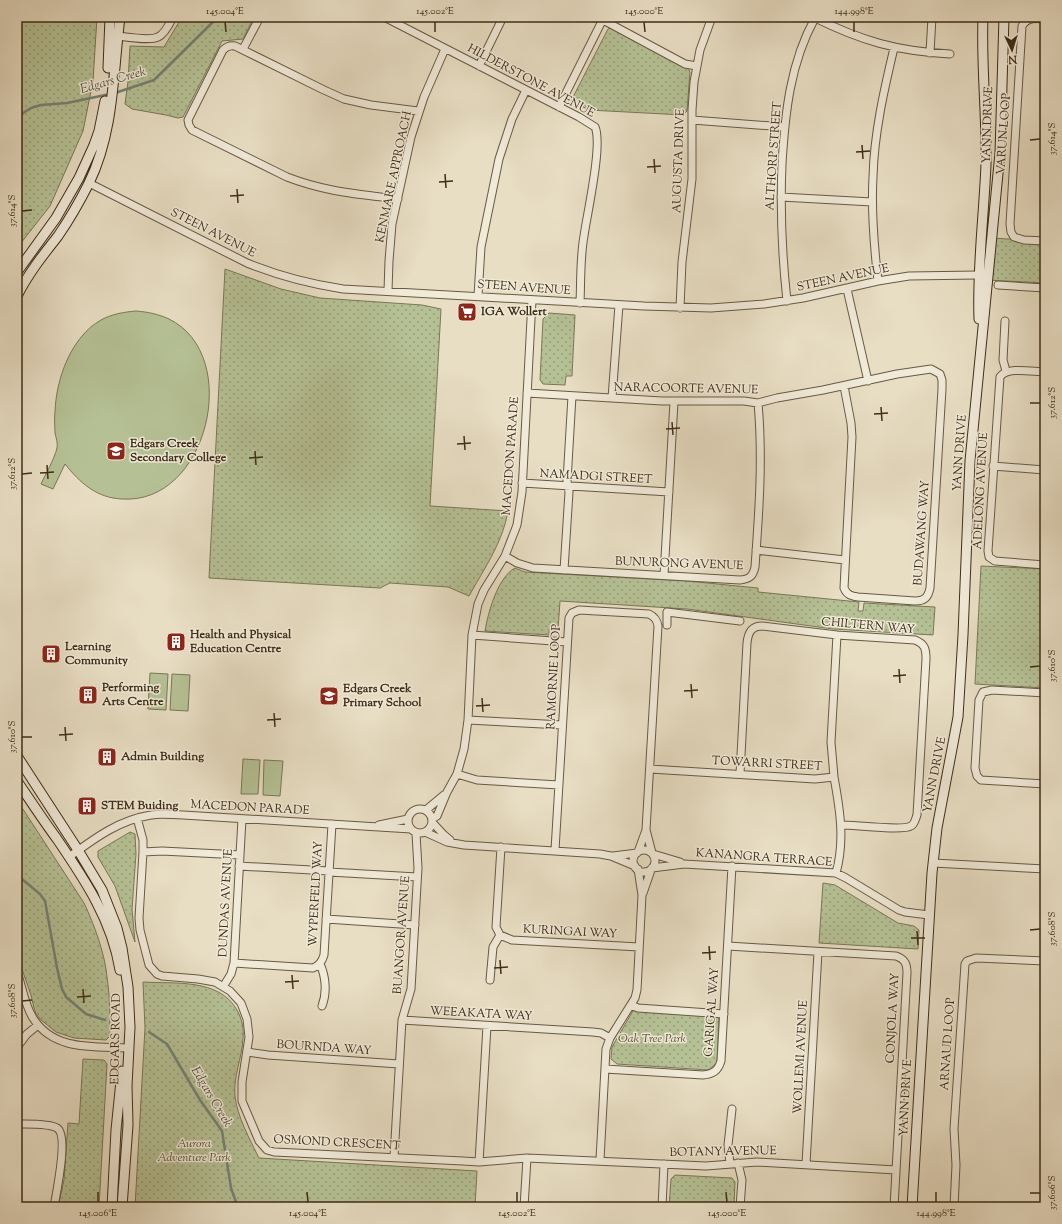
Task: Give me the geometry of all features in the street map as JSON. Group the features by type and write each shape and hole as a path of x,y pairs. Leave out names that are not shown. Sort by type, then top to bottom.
{"street":[{"path":"110,17 111,73"},
{"path":"17,296 32,270 65,224 89,182 98,159 106,135 105,117 120,17"},
{"path":"117,36 158,37 163,33 174,17"},
{"path":"243,49 260,17"},
{"name":"HILDERSTONE AVENUE","path":"384,17 593,125 597,130 594,175 582,248 580,303"},
{"path":"479,66 503,17"},
{"name":"AUGUSTA DRIVE","path":"680,308 682,262 692,179 693,97 697,66 704,37 712,17"},
{"path":"814,17 857,37 894,48 950,54"},
{"name":"ALTHORP STREET","path":"787,301 782,250 781,197 785,127 791,80 804,40 814,17"},
{"path":"930,52 932,17"},
{"name":"YANN DRIVE","path":"980,354 978,275 986,163 982,48 983,17"},
{"name":"YANN DRIVE","path":"913,1205 933,863 937,828 958,717 970,461 1000,153 1004,17"},
{"path":"559,107 604,19 685,64 697,66"},
{"name":"VARUN LOOP","path":"1045,19 1030,19 1022,26 1010,224 1011,232 1014,237 1024,240 1045,241"},
{"path":"398,199 342,192 302,182 190,128 188,123 189,117 223,50 232,45 344,99 371,105 418,111"},
{"path":"878,281 873,233 873,176 876,140 894,48"},
{"name":"KENMARE APPROACH","path":"388,291 390,240 411,137 418,111 437,64 445,49"},
{"path":"478,296 481,247 499,159 512,119 526,90"},
{"path":"17,272 56,218 79,178 105,117"},
{"path":"692,120 785,127"},
{"path":"79,178 89,182"},
{"name":"STEEN AVENUE","path":"89,182 231,255 270,272 321,286 680,308 732,307 787,301 878,281 909,276 978,275"},
{"path":"781,197 872,202"},
{"path":"998,285 1045,288"},
{"path":"847,289 868,381"},
{"name":"MACEDON PARADE","path":"432,821 437,816 447,792 457,774 464,749 468,720 472,635 479,602 484,590 505,556 517,525 522,483 532,300"},
{"path":"612,398 619,305"},
{"path":"1005,321 1003,360 1006,371 1045,372"},
{"name":"BUDAWANG WAY","path":"926,369 938,371 941,376 929,593 925,599 919,601 852,596 847,594 844,588 852,437 844,386 868,381 926,369"},
{"name":"ADELONG AVENUE","path":"1006,371 1001,375 999,381 988,551 989,557 995,562 999,563 1045,565"},
{"name":"NARACOORTE AVENUE","path":"527,393 674,402 739,401 758,403 777,398 844,386"},
{"path":"564,570 569,492 567,481 572,396"},
{"path":"664,576 674,402"},
{"name":"BUNURONG AVENUE","path":"505,556 523,566 564,570 745,580 750,578 753,574 756,550 761,460 758,403"},
{"path":"993,466 1045,470"},
{"name":"NAMADGI STREET","path":"522,483 669,492"},
{"path":"756,550 845,560"},
{"name":"RAMORNIE LOOP","path":"555,850 569,618 572,613 578,610 649,614 657,620 658,626 646,830 638,853"},
{"path":"667,625 667,612 740,621"},
{"name":"CHILTERN WAY","path":"740,774 747,643 750,632 756,626 837,635 915,640 924,645 926,651 917,816 915,822 911,826 901,828 842,825"},
{"path":"472,635 567,642"},
{"path":"834,777 831,742 837,635"},
{"path":"1045,693 992,690 983,692 979,700 975,768 977,776 981,780 1045,784"},
{"path":"468,720 562,726"},
{"name":"EDGARS ROAD","path":"17,756 102,890 117,928 124,959 130,1008 127,1048 116,1130 112,1207"},
{"name":"TOWARRI STREET","path":"650,769 815,779 834,777 842,825 840,856 836,873"},
{"path":"457,774 477,780 559,785"},
{"name":"EDGARS ROAD","path":"17,781 69,857 96,900 105,917 119,965 127,1048 128,1125 122,1207"},
{"name":"MACEDON PARADE","path":"426,810 447,792"},
{"path":"456,843 444,835 432,821 430,814 426,810 417,809 409,814 408,826 413,831 425,832 447,842 456,843 501,847 555,850 611,856 638,853 644,850 652,853 655,861 642,895"},
{"name":"MACEDON PARADE","path":"69,857 111,828 138,818 161,814 369,826 413,831"},
{"name":"OSMOND CRESCENT","path":"138,818 143,840 139,918 140,930 149,965 157,974 162,976 205,979 223,987 235,996 245,1011 249,1029 248,1052 242,1082 242,1101 257,1138 267,1150 274,1152 479,1162 527,1158"},
{"name":"DUNDAS AVENUE","path":"223,987 231,974 234,964 242,819"},
{"name":"MACEDON PARADE","path":"369,826 408,819"},
{"path":"425,832 430,828 432,821"},
{"name":"WYPERFELD WAY","path":"234,964 310,968 320,964 324,955 332,824"},
{"name":"RAMORNIE LOOP","path":"646,830 652,853"},
{"name":"BUANGOR AVENUE","path":"394,1157 402,1020 411,989 415,925 417,877 413,831"},
{"path":"490,980 493,947 500,935 496,927 501,847"},
{"path":"143,852 162,851 240,855"},
{"path":"600,1160 606,1048 610,1038 635,998 637,990 642,895 634,858 638,853"},
{"name":"KANANGRA TERRACE","path":"652,853 684,864"},
{"path":"611,856 644,872 651,869"},
{"path":"933,863 1045,869"},
{"name":"KANANGRA TERRACE","path":"651,869 684,864 836,873 898,910 929,915"},
{"path":"239,866 417,877"},
{"name":"GARIGAL WAY","path":"605,1069 703,1075 712,1074 717,1070 721,1062 732,866"},
{"path":"326,919 415,925"},
{"name":"KURINGAI WAY","path":"500,935 512,940 639,948"},
{"name":"CONJOLA WAY","path":"728,946 896,956 905,961 907,966 894,1207"},
{"name":"WOLLEMI AVENUE","path":"806,1164 818,952"},
{"name":"ARNAUD LOOP","path":"954,1207 956,1165 954,1129 965,964 967,961 976,958 1045,962"},
{"name":"WYPERFELD WAY","path":"320,964 325,978 322,1006"},
{"path":"17,972 30,1012 38,1025 49,1035 64,1043 75,1045 127,1048"},
{"path":"631,1005 638,1008 724,1014"},
{"name":"WEEAKATA WAY","path":"402,1020 593,1032 601,1033 610,1038"},
{"path":"17,1047 27,1034 38,1025"},
{"path":"479,1162 487,1026"},
{"name":"BOURNDA WAY","path":"248,1052 263,1055 399,1064"},
{"path":"730,1164 728,1145 732,1109"},
{"path":"17,1124 53,1127 59,1129 62,1143 54,1207"},
{"path":"524,1207 527,1158"},
{"name":"BOTANY AVENUE","path":"527,1158 600,1160 706,1166 757,1162 896,1170"},
{"path":"738,1163 742,1180 740,1207"},
{"path":"662,1207 664,1164"},
{"path":"1044,1207 1045,1186"}],"green space":[{"path":"17,17 97,17 93,81 83,131 50,206 17,248"},
{"path":"182,17 254,17 243,39 222,41 183,117 178,118 132,109 125,104 130,46 164,47"},
{"path":"610,28 688,68 690,72 687,111 683,115 589,110 571,101 608,29"},
{"path":"991,238 1045,241 1045,283 987,280"},
{"path":"225,269 281,289 320,298 422,305 441,309 430,506 508,511 502,534 487,565 469,596 448,587 390,583 380,588 209,578"},
{"path":"136,311 169,319 192,337 205,363 209,393 206,425 194,454 176,478 152,494 122,499 105,496 83,483 65,464 53,489 41,484 56,453 56,399 58,386 67,360 81,337 90,327 109,316"},
{"path":"549,313 575,315 572,376 566,376 565,385 543,384 540,380 543,319"},
{"path":"981,566 1045,569 1045,688 975,684"},
{"path":"515,568 525,572 687,581 758,588 758,592 859,602 858,611 863,611 864,603 935,607 933,635 833,629 687,609 560,601 558,630 549,629 549,635 485,631 491,605 499,587 509,573"},
{"path":"150,673 168,674 166,710 148,709"},
{"path":"172,674 190,675 188,711 170,710"},
{"path":"243,759 260,760 258,794 241,794"},
{"path":"264,760 283,761 280,796 263,795"},
{"path":"17,800 84,903 95,930 104,959 109,992 110,1036 106,1040 74,1038 56,1032 36,1014 17,955"},
{"path":"130,832 135,834 136,854 132,909 135,942 115,886 98,857 98,851"},
{"path":"823,883 835,885 898,923 914,926 919,930 918,949 819,943"},
{"name":"Aurora Adventure Park","path":"143,982 182,983 208,988 219,992 229,1000 237,1010 243,1028 243,1035 235,1082 236,1104 241,1120 259,1158 477,1171 475,1207 135,1207 145,1028"},
{"name":"Oak Tree Park","path":"634,1009 719,1017 717,1063 708,1070 617,1064 611,1059 612,1047"},
{"path":"83,1059 104,1060 107,1064 99,1207 58,1207 64,1180 68,1123 79,1124"},
{"path":"675,1175 732,1178 735,1182 734,1207 669,1207 671,1179"}],"waterway":[{"name":"Edgars Creek","path":"115,93 154,80 218,17"},
{"name":"Edgars Creek","path":"17,120 23,113 31,108 41,105 67,103 110,94"},
{"name":"Edgars Creek","path":"17,875 40,894 45,901 57,968 62,989 66,997 86,1014 105,1020"},
{"name":"Edgars Creek","path":"149,1032 167,1044 200,1100 222,1131 231,1188 236,1202 240,1207"}],"place":[{"name":"IGA Wollert","path":"467,312"},
{"name":"Edgars Creek Secondary College","path":"116,451"},
{"name":"Health and Physical Education Centre","path":"176,642"},
{"name":"Learning Community","path":"51,654"},
{"name":"Performing Arts Centre","path":"88,695"},
{"name":"Edgars Creek Primary School","path":"329,696"},
{"name":"Admin Building","path":"107,757"},
{"name":"STEM Buiding","path":"87,806"}]}
